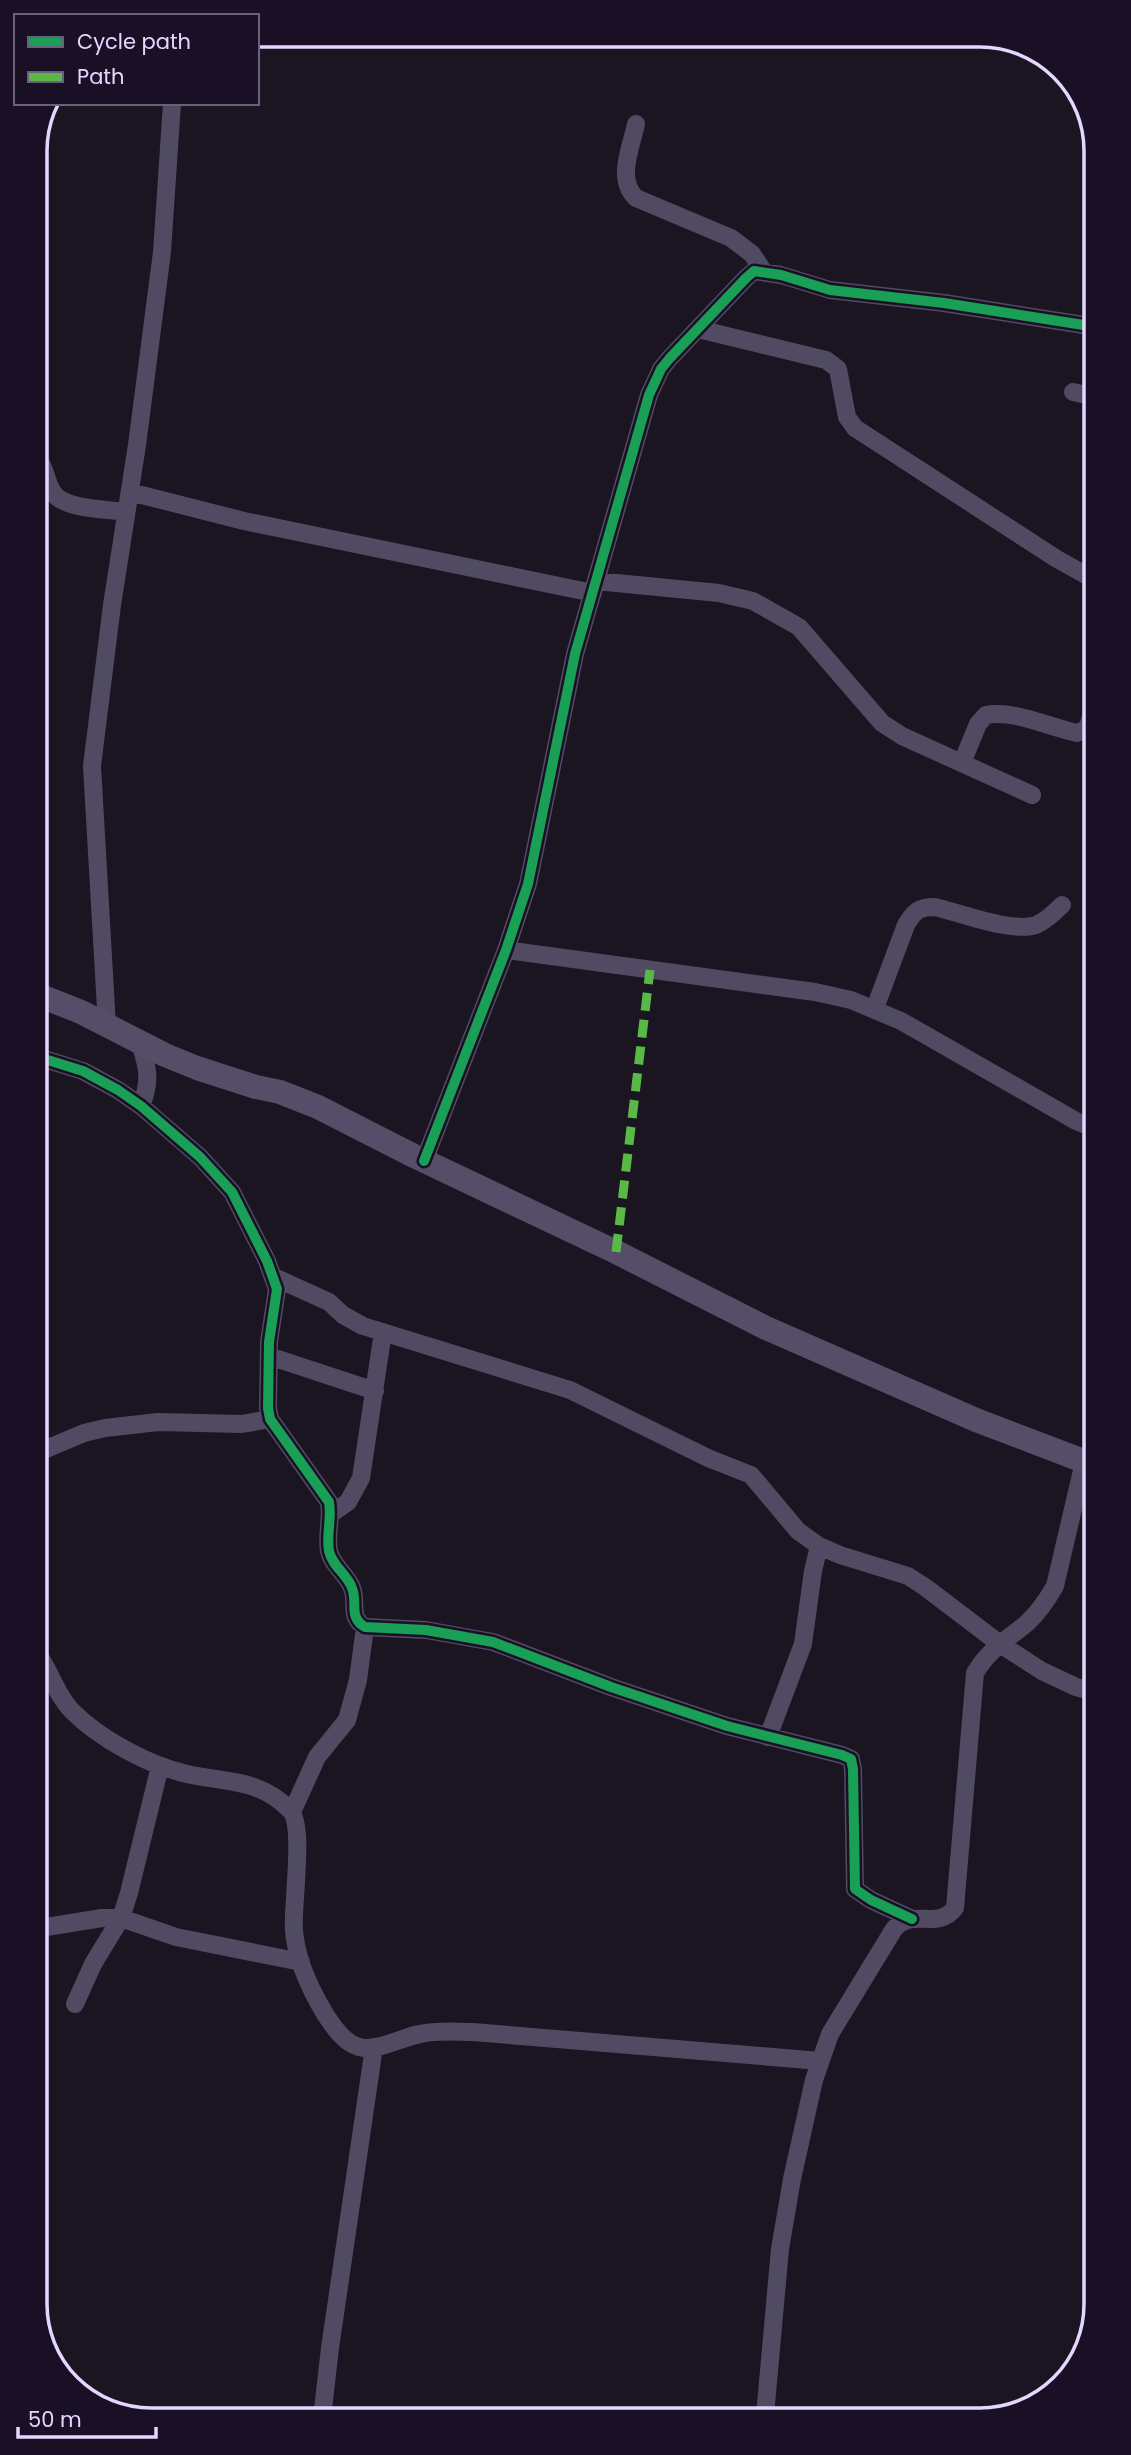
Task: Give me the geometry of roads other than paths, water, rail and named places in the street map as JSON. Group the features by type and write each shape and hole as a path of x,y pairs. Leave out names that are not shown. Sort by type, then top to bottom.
{"street":[{"path":"107,1026 92,766 162,253 172,105"},
{"path":"636,124 626,170 625,180 629,191 636,198 731,239 752,254 764,272"},
{"path":"424,1161 506,950 534,864 570,676 649,395 661,369 754,271 830,290 944,303 1084,325"},
{"path":"698,329 827,360 838,369 847,417 855,428 1084,574"},
{"path":"47,474 53,493 59,499 74,505 126,512"},
{"path":"130,492 244,521 594,587 719,593 753,600 799,627 882,723 902,736 1032,795"},
{"path":"962,763 978,724 986,715 1011,715 1077,733 1084,731"},
{"path":"875,1009 906,925 914,912 923,907 935,907 1026,927 1038,925 1062,905"},
{"path":"506,950 815,992 875,1009 901,1021 1084,1125"},
{"path":"47,999 213,1074 288,1095 318,1107 778,1333 952,1410 1084,1461"},
{"path":"140,1043 148,1078 148,1089 141,1106"},
{"path":"47,1060 83,1071 141,1106 200,1157 232,1192 274,1277 277,1289 269,1356 270,1419 328,1502 331,1514 328,1548 330,1556 350,1581 354,1593 354,1615 358,1623 365,1627 426,1630 493,1642 621,1691 768,1737 833,1751 851,1759 855,1889 871,1900 912,1919"},
{"path":"274,1277 330,1302 351,1320 555,1384 708,1458 751,1475 798,1531 819,1546 908,1576 1000,1644 1042,1671 1084,1690"},
{"path":"331,1514 348,1502 361,1478 383,1332"},
{"path":"269,1356 375,1391"},
{"path":"47,1449 84,1433 105,1428 177,1422 242,1424 270,1419"},
{"path":"766,2408 780,2249 792,2179 820,2061 841,2015 901,1921 939,1920 948,1917 955,1908 975,1673 985,1656 1029,1621 1045,1604 1055,1586 1084,1481"},
{"path":"768,1737 803,1644 819,1546"},
{"path":"365,1627 358,1680 347,1720 317,1757 292,1812 297,1848 294,1932 301,1962 315,1997 332,2024 348,2042 360,2048 374,2047 421,2033 473,2032 820,2061"},
{"path":"47,1669 72,1710 140,1758 187,1774 259,1787 292,1812"},
{"path":"75,2004 93,1964 121,1918 160,1766"},
{"path":"47,1927 102,1918 121,1918 184,1939 301,1962"},
{"path":"323,2408 374,2047"}]}
